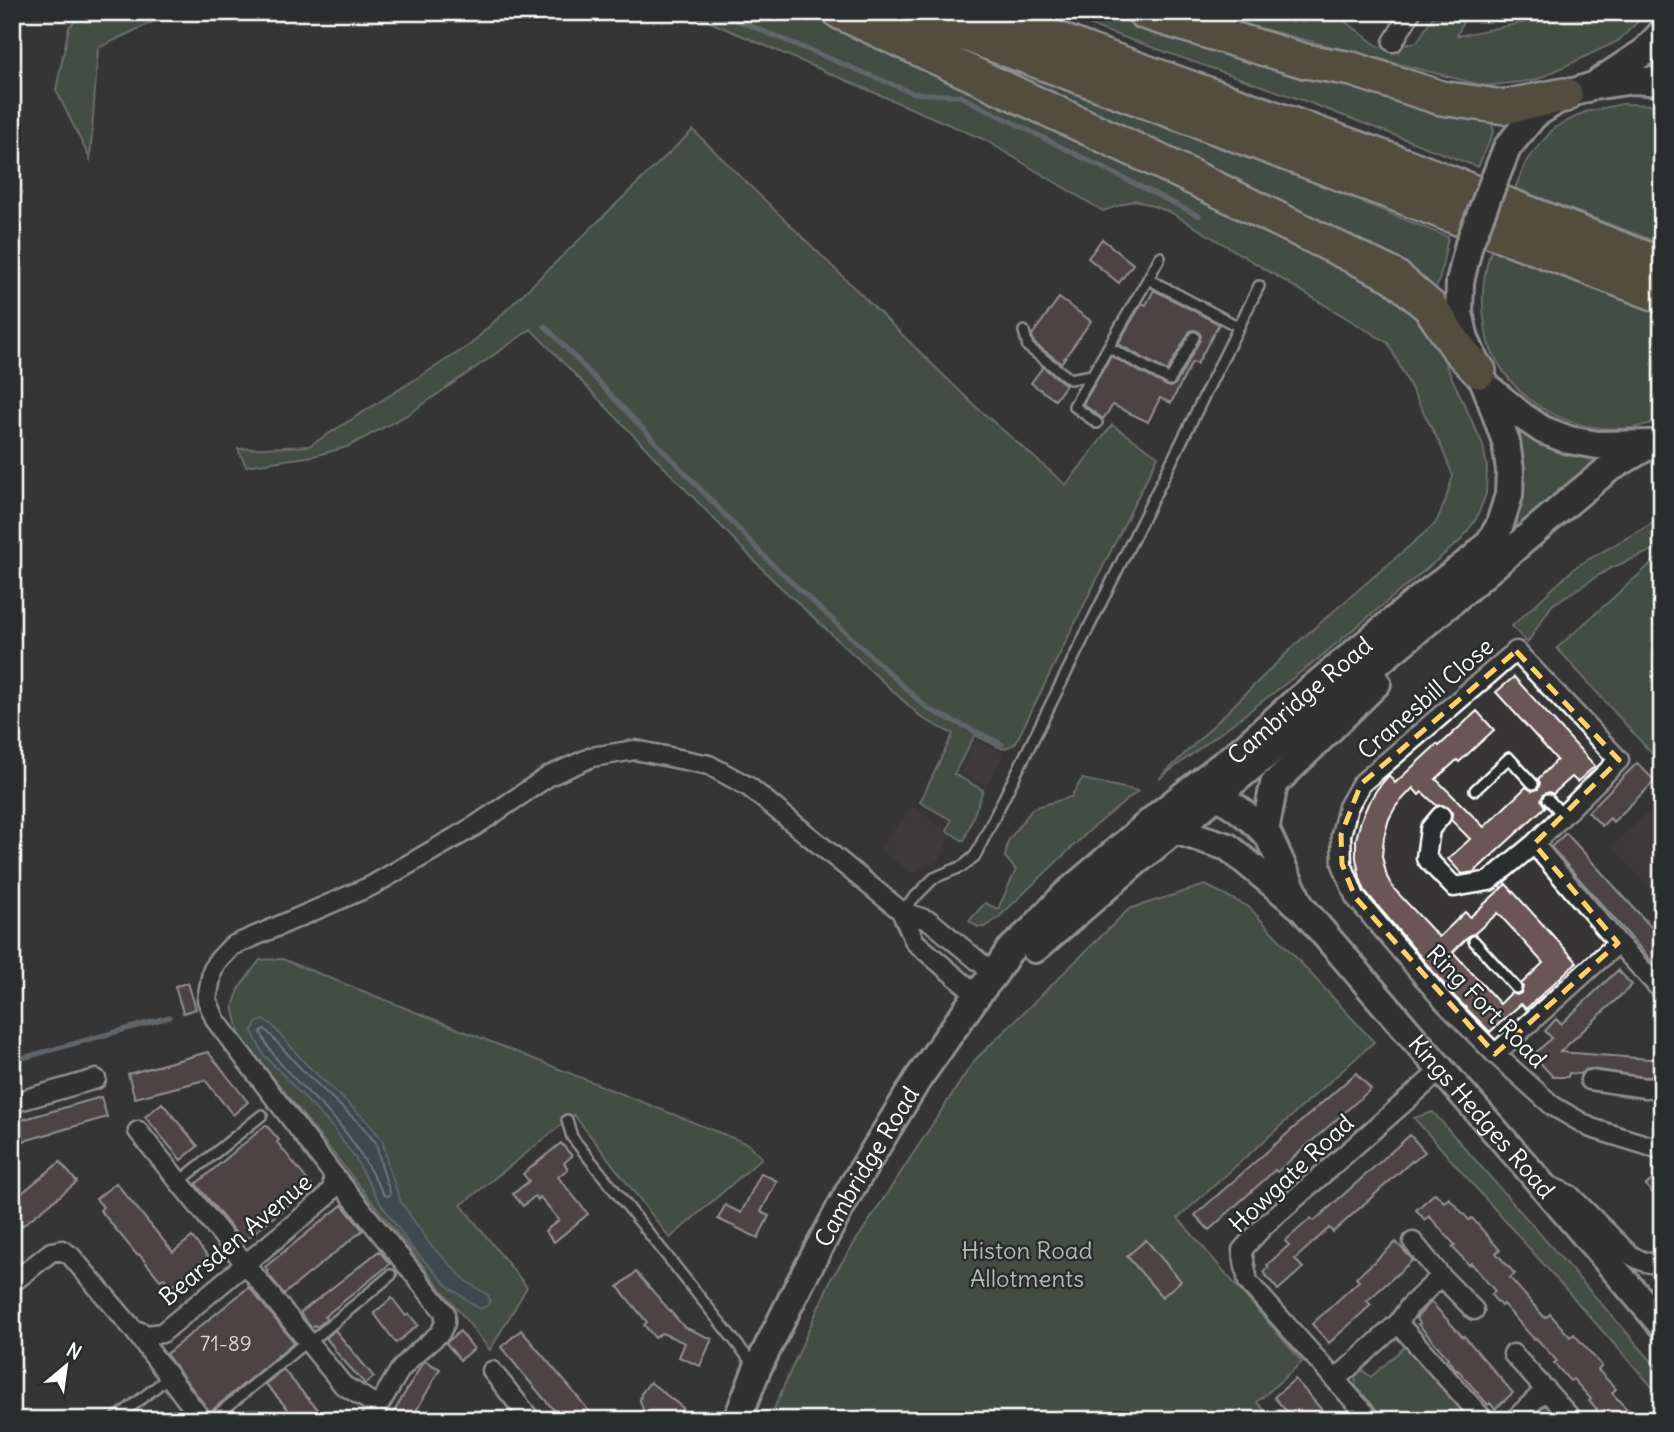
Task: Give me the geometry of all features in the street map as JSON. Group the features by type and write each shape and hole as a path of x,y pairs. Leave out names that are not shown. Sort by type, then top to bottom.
{"highway":[{"path":"840,12 1165,164 1394,276 1430,307 1483,379"},
{"path":"906,12 1393,192 1662,296"},
{"path":"989,12 1404,165 1662,265"},
{"path":"1144,12 1306,61 1352,69 1441,98 1504,107 1579,91"}],"main road":[{"name":"Cambridge Road","path":"1215,784 1417,601 1474,558 1489,543 1499,527 1509,495 1510,470 1506,442 1465,339 1459,313 1460,282 1469,244 1507,149 1534,115 1644,52 1662,33"},
{"path":"1579,91 1633,80 1662,82"},
{"path":"1483,379 1522,416 1543,430 1569,440 1598,445 1656,442"},
{"name":"Cambridge Road","path":"1215,784 1449,604 1607,470 1656,442"},
{"name":"Cambridge Road","path":"1265,831 1274,784 1396,664 1449,604"},
{"path":"1168,821 1215,784 1228,847"},
{"name":"Kings Hedges Road","path":"1215,784 1239,810 1265,831 1301,908"},
{"name":"Cambridge Road","path":"737,1420 757,1369 850,1190 918,1079 977,995 995,974 1009,951 1064,896 1168,821"},
{"name":"Kings Hedges Road","path":"1168,821 1228,847 1301,908 1662,1325"}],"street":[{"path":"1393,42 1411,12"},
{"name":"Cranesbill Close","path":"1341,835 1348,807 1362,784 1516,652 1619,760 1534,844 1489,881 1454,887 1426,858 1430,829 1441,816"},
{"name":"Bearsden Avenue","path":"133,1329 148,1335 162,1333 324,1199 332,1188 333,1174 216,1021 207,1000 216,963 232,946 371,886 475,826 549,776 592,757 635,750 709,765 749,787 901,911"},
{"name":"Ring Fort Road","path":"1341,835 1342,864 1355,897 1444,1002 1495,1054 1564,1114 1591,1128 1662,1150"},
{"path":"1534,844 1662,991"},
{"path":"901,911 930,921 995,974"},
{"path":"901,911 915,942 977,995"},
{"path":"1495,1054 1535,1008 1618,943"},
{"name":"Howgate Road","path":"1371,1420 1248,1282 1242,1250 1265,1225 1441,1070"},
{"path":"12,1103 96,1079"},
{"path":"1590,1080 1645,1088 1662,1087"},
{"path":"138,1130 343,1384 374,1413 400,1370 440,1333 445,1322 444,1313 333,1174"},
{"path":"1539,1181 1570,1195 1629,1254 1641,1261 1662,1263"},
{"path":"1413,1242 1474,1310"},
{"path":"12,1283 51,1252 62,1250 71,1256 133,1329 202,1420"},
{"path":"1335,1380 1398,1323 1409,1307 1441,1276"},
{"path":"1398,1323 1484,1420"},
{"path":"1513,1354 1573,1420"},
{"path":"492,1371 531,1420"},
{"path":"1514,1420 1546,1389"}],"lane":[{"path":"1097,423 1074,406 1160,257"},
{"path":"1148,279 1239,327"},
{"path":"901,911 934,878 963,866 975,856 1259,286"},
{"path":"1024,331 1028,347 1070,379 1092,375"},
{"path":"1108,347 1170,380 1194,337"},
{"path":"1475,790 1508,758 1533,784"},
{"path":"1548,799 1563,815"},
{"path":"1474,941 1516,988"},
{"path":"179,1182 262,1115"},
{"path":"567,1121 572,1137 757,1369"},
{"path":"211,1420 391,1275"},
{"path":"114,1420 169,1377"}],"highlighted area":[{"path":"1516,651 1619,760 1534,844 1618,943 1495,1054 1355,897 1342,864 1341,835 1361,784"}],"shaded area":[{"path":"977,739 1004,753 986,787 959,773"},
{"path":"1662,800 1662,902 1611,846"},
{"path":"912,806 950,833 940,860 911,873 879,849"}],"green space":[{"path":"84,12 173,12 98,48 90,159 56,90 69,27"},
{"path":"684,12 807,12 960,79 1383,284 1409,307 1439,350 1483,445 1487,468 1486,494 1476,519 1460,541 1313,663 1159,779 1297,643 1436,523 1453,476 1441,446 1388,343 1170,212 1135,200 1103,211 985,140"},
{"path":"1052,12 1100,12 1299,73 1405,102 1491,121 1494,131 1478,167 1305,101"},
{"path":"1197,12 1333,12 1379,47 1417,42 1436,12 1467,12 1457,36 1577,12 1648,12 1618,41 1536,80 1485,86"},
{"path":"923,36 958,44 1448,237 1439,282 1432,294"},
{"path":"1622,104 1662,105 1662,244 1515,188 1527,160 1554,128 1585,112"},
{"path":"693,130 975,406 1066,485 1112,425 1158,456 1015,744 1003,749 975,735 954,774 983,790 964,841 947,831 951,820 920,802 953,734 922,718 773,580 531,329 409,414 347,447 313,456 246,466 238,449 309,446 470,345"},
{"path":"1491,250 1662,315 1662,420 1631,428 1586,426 1565,420 1528,398 1500,365 1487,337 1483,296"},
{"path":"1504,414 1610,453 1488,559 1500,541"},
{"path":"1662,518 1662,546 1609,569 1552,605 1527,643 1512,626 1577,566"},
{"path":"1662,554 1662,765 1557,648"},
{"path":"1082,779 1138,791 1090,830 999,917 985,927 978,927 969,921 985,903 998,909 1016,870 1005,857 1008,841 1033,808 1071,797"},
{"name":"Histon Road Allotments","path":"1205,885 1249,907 1374,1042 1178,1218 1302,1362 1257,1402 1272,1420 769,1420 831,1279 974,1061 1129,909"},
{"path":"282,959 748,1144 762,1158 670,1238 574,1115 461,1205 527,1287 490,1350 240,1036 233,1006 240,987 260,960"},
{"path":"1433,1112 1662,1373 1662,1398 1414,1118"},
{"path":"1408,1344 1475,1420 1386,1420 1356,1387 1355,1377 1361,1369 1371,1377"}],"water":[{"path":"264,1020 367,1121 383,1141 388,1166 401,1202 430,1244 466,1281 488,1295 490,1301 487,1306 480,1309 450,1288 412,1248 333,1128 263,1054 252,1031 256,1023"}],"building":[{"path":"1102,239 1133,264 1119,283 1088,258"},
{"path":"1154,290 1219,324 1197,364 1192,362 1171,403 1160,398 1148,422 1113,405 1103,419 1083,404 1111,356 1171,387 1176,383 1200,340 1198,331 1190,331 1167,371 1118,344 1142,303 1146,305"},
{"path":"1059,298 1091,321 1061,363 1034,343 1032,335"},
{"path":"1043,367 1066,385 1055,400 1031,383"},
{"path":"1514,677 1595,766 1577,782 1572,777 1553,794 1544,794 1541,800 1545,807 1474,872 1462,874 1448,859 1470,839 1451,820 1452,813 1449,808 1437,806 1422,792 1419,795 1413,788 1396,806 1389,819 1382,856 1387,877 1394,889 1439,937 1465,912 1470,917 1506,884 1577,962 1526,1009 1521,1004 1490,1032 1452,994 1365,891 1356,858 1356,839 1368,804 1389,775 1395,783 1477,711 1494,730 1436,779 1484,827 1526,787 1532,791 1538,789 1538,779 1557,760 1496,692","holes":["1498,913 1543,963 1521,984 1521,993 1511,993 1500,1004 1453,952"]},
{"path":"1637,763 1655,781 1613,822 1610,818 1602,826 1588,812"},
{"path":"1566,833 1662,939 1662,973 1551,847"},
{"path":"1618,970 1632,985 1560,1052 1662,1060 1662,1076 1645,1077 1591,1069 1581,1074 1569,1073 1568,1077 1553,1077 1533,1055 1552,1038 1545,1031 1556,1019 1561,1024"},
{"path":"188,983 196,1009 183,1013 175,986"},
{"path":"208,1052 248,1102 233,1115 205,1080 135,1098 128,1074"},
{"path":"1356,1073 1371,1089 1209,1230 1195,1215"},
{"path":"101,1097 107,1117 24,1141 18,1121"},
{"path":"162,1103 198,1146 181,1160 145,1117"},
{"path":"266,1125 312,1186 243,1242 196,1184"},
{"path":"1410,1135 1425,1152 1333,1232 1329,1228 1295,1259 1303,1268 1278,1290 1263,1272 1289,1245 1285,1241 1311,1218 1314,1221"},
{"path":"561,1143 572,1156 564,1163 568,1169 558,1177 588,1214 554,1242 545,1231 559,1220 540,1197 538,1200 535,1196 523,1206 513,1194 529,1181 523,1174"},
{"path":"60,1162 77,1182 12,1234 12,1201"},
{"path":"1662,1172 1662,1204 1646,1185"},
{"path":"761,1173 777,1181 761,1212 769,1216 758,1238 718,1219 725,1205 741,1213"},
{"path":"116,1183 173,1252 192,1237 208,1257 171,1287 164,1278 160,1280 100,1210 103,1207 96,1199"},
{"path":"1435,1193 1444,1202 1449,1198 1469,1220 1472,1218 1500,1250 1496,1253 1515,1274 1510,1278 1545,1318 1550,1314 1570,1337 1574,1334 1602,1366 1598,1370 1616,1389 1612,1393 1637,1420 1603,1420 1589,1401 1591,1399 1554,1363 1557,1361 1503,1304 1501,1306 1491,1295 1495,1291 1471,1263 1469,1265 1452,1247 1455,1245 1429,1216 1425,1220 1416,1210"},
{"path":"342,1205 363,1230 284,1294 265,1267"},
{"path":"1146,1240 1181,1281 1162,1297 1127,1256"},
{"path":"1396,1242 1413,1260 1367,1301 1371,1305 1329,1343 1312,1324 1359,1281 1356,1278"},
{"path":"379,1251 390,1264 324,1317 327,1319 317,1327 311,1327 300,1313"},
{"path":"636,1272 684,1327 712,1339 700,1366 679,1357 685,1343 662,1333 655,1338 644,1325 647,1322 618,1287"},
{"path":"249,1287 294,1342 210,1412 166,1354"},
{"path":"392,1298 406,1316 409,1314 418,1325 396,1343 374,1313"},
{"path":"1431,1302 1513,1393 1495,1409 1490,1403 1488,1405 1457,1371 1418,1324 1420,1323 1416,1318"},
{"path":"335,1330 374,1377 365,1384 326,1338"},
{"path":"521,1330 596,1420 562,1420 529,1381 501,1347"},
{"path":"460,1331 474,1349 460,1360 446,1343"},
{"path":"425,1361 440,1369 411,1420 389,1420 422,1364"},
{"path":"283,1369 328,1420 297,1420 266,1384"},
{"path":"1295,1379 1328,1420 1294,1420 1274,1397"},
{"path":"650,1382 683,1408 674,1420 651,1420 644,1414 641,1394"}],"waterway":[{"path":"717,12 913,93 960,96 1199,216"},
{"path":"545,326 769,561 928,709 1002,744"},
{"path":"12,1061 169,1017"}]}
